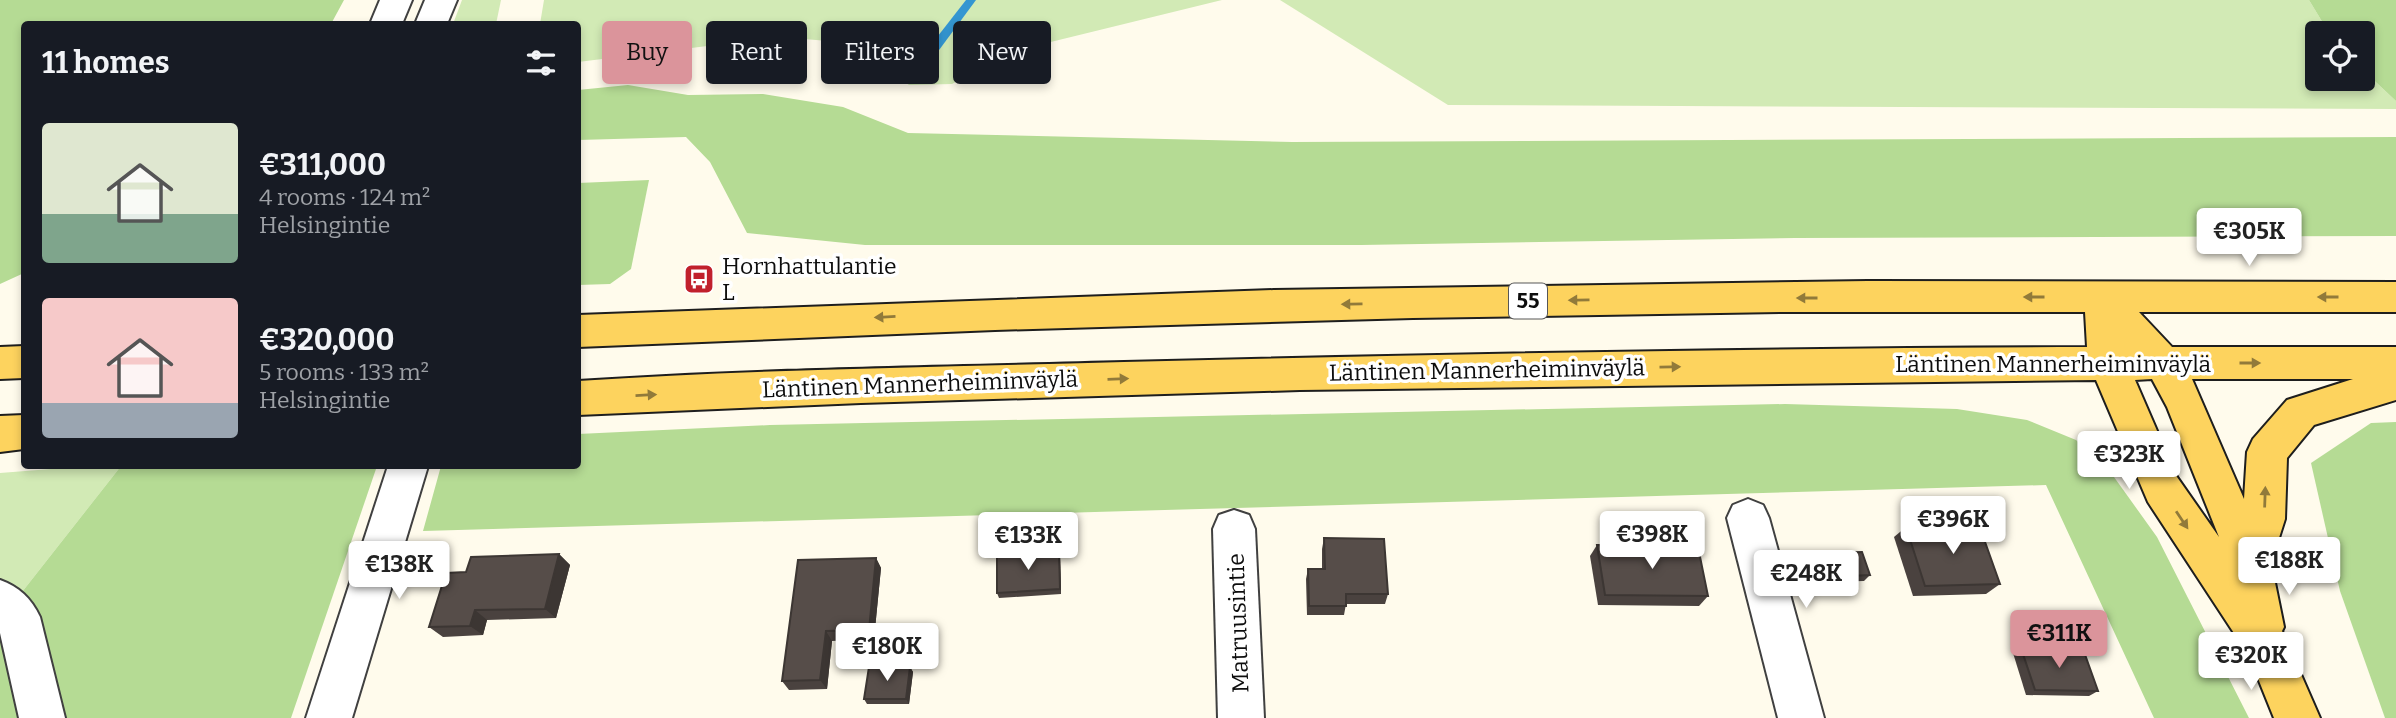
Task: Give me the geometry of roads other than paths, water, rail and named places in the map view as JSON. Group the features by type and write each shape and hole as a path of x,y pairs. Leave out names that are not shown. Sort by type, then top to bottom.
{"main road":[{"path":"2102,297 2396,297"},
{"path":"2102,297 2108,362 2162,489 2265,642 2297,718"},
{"path":"2102,297 2162,362 2185,401 2250,563 2265,642"},
{"name":"55","path":"581,331 953,314 1301,305 1693,298 2102,297"},
{"path":"0,363 21,362"},
{"name":"Läntinen Mannerheiminväylä","path":"581,398 759,389 1479,368 2108,362 2396,363"},
{"path":"2250,563 2264,519 2267,452 2301,412 2396,383"},
{"path":"0,434 21,432"}],"street":[{"path":"387,21 396,0"},
{"path":"433,21 441,0"},
{"path":"329,718 407,469"},
{"path":"1748,518 1801,718"},
{"name":"Matruusintie","path":"1234,529 1241,718"},
{"path":"0,600 18,617 42,718"}],"waterway":[{"path":"939,42 971,0"}],"place":[{"name":"Hornhattulantie L","path":"699,279"}]}
